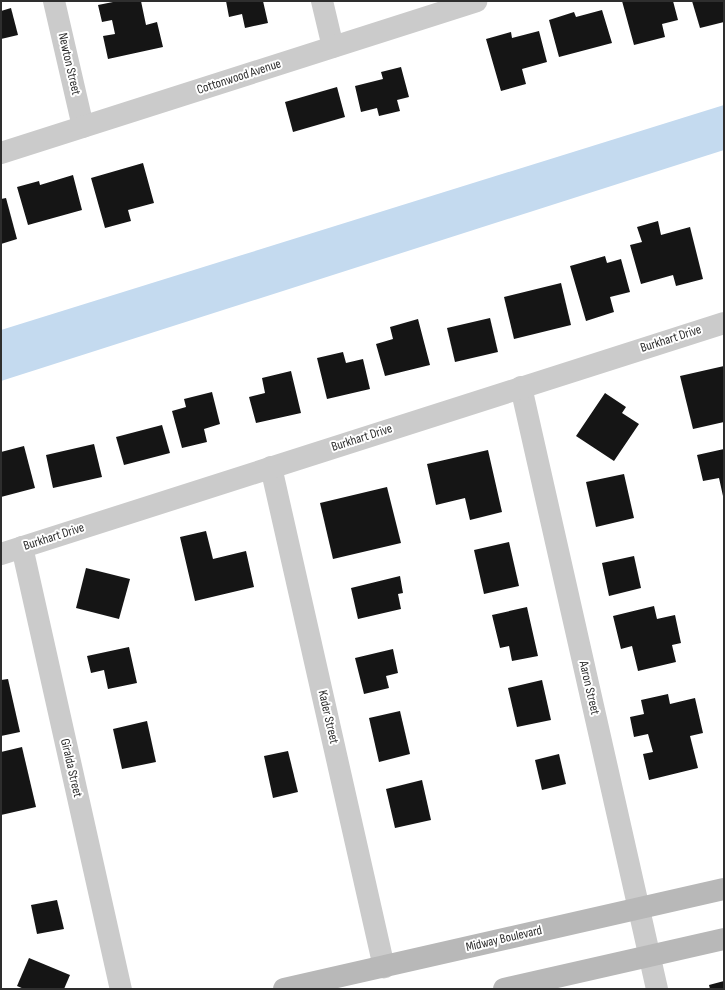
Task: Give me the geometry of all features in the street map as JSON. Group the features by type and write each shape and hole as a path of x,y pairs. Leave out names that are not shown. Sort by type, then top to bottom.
{"street":[{"name":"Newton Street","path":"54,1 83,127"},
{"path":"322,1 333,47"},
{"name":"Cottonwood Avenue","path":"1,153 476,1"},
{"name":"Burkhart Drive","path":"1,554 724,322"},
{"name":"Aaron Street","path":"521,387 657,989"},
{"name":"Kader Street","path":"271,467 384,967"},
{"name":"Giralda Street","path":"22,548 121,989"},
{"name":"Midway Boulevard","path":"284,989 724,889"},
{"path":"504,989 724,939"}],"water":[{"path":"724,105 724,150 1,381 1,330"}],"building":[{"path":"118,1 141,1 146,25 157,22 163,47 108,59 103,36 115,34 112,20 102,22 98,5"},
{"path":"226,1 263,1 268,23 245,28 242,14 229,17"},
{"path":"622,1 673,1 678,20 662,24 665,37 634,45"},
{"path":"692,1 724,1 724,22 700,28"},
{"path":"11,8 18,35 1,39 1,11"},
{"path":"602,10 612,43 559,57 549,20 574,12 576,17"},
{"path":"539,31 547,62 522,69 526,84 501,91 486,39 511,32 512,38"},
{"path":"401,67 409,97 397,100 400,111 379,116 377,108 361,112 355,86 383,79 381,72"},
{"path":"337,87 345,117 293,132 285,102"},
{"path":"143,163 154,203 128,210 131,221 105,228 91,178"},
{"path":"73,175 82,210 28,225 17,187 39,181 40,185"},
{"path":"6,198 17,239 1,244 1,199"},
{"path":"658,221 661,235 690,227 703,279 676,286 673,275 641,284 630,245 642,242 637,227"},
{"path":"605,256 607,263 621,259 630,292 610,297 614,312 586,321 570,266"},
{"path":"561,283 571,325 514,339 504,297"},
{"path":"490,318 498,352 455,362 447,328"},
{"path":"418,319 430,365 385,376 376,344 393,339 390,327"},
{"path":"343,352 346,363 363,359 370,389 327,399 317,358"},
{"path":"724,366 724,422 693,429 680,376"},
{"path":"291,371 301,413 256,423 249,397 265,393 262,378"},
{"path":"212,392 220,424 204,429 207,442 182,448 172,411 186,407 184,399"},
{"path":"605,393 626,407 622,413 639,424 614,461 576,436"},
{"path":"162,425 170,453 124,465 116,437"},
{"path":"94,444 102,477 53,488 46,455"},
{"path":"24,446 35,488 1,497 1,452"},
{"path":"724,449 723,496 719,478 703,481 697,455"},
{"path":"488,450 502,512 470,520 465,498 436,505 427,464"},
{"path":"624,474 634,518 596,527 586,482"},
{"path":"387,487 401,543 333,559 320,503"},
{"path":"206,531 213,559 246,551 254,587 195,601 180,537"},
{"path":"509,542 519,586 484,594 474,550"},
{"path":"634,556 641,588 609,596 602,563"},
{"path":"86,568 130,579 119,619 76,608"},
{"path":"400,576 403,593 398,594 401,609 358,619 351,588"},
{"path":"654,606 657,619 675,615 681,643 672,645 676,662 638,671 632,646 621,649 613,616"},
{"path":"527,607 538,656 512,661 509,646 500,648 492,615"},
{"path":"129,647 137,683 108,689 104,670 91,673 87,656"},
{"path":"393,649 398,673 386,676 389,688 364,694 355,658"},
{"path":"8,679 20,732 1,736 1,680"},
{"path":"542,680 551,720 517,727 508,688"},
{"path":"668,694 670,704 695,698 703,733 690,736 698,768 649,780 643,754 653,752 648,734 634,737 630,717 644,714 641,700"},
{"path":"400,711 410,754 379,762 369,718"},
{"path":"147,721 156,762 122,769 113,729"},
{"path":"22,747 36,807 1,815 1,752"},
{"path":"288,751 298,792 273,798 264,756"},
{"path":"559,754 566,784 542,790 535,760"},
{"path":"422,780 431,820 395,828 386,789"},
{"path":"57,900 64,929 37,934 31,905"},
{"path":"29,958 70,975 64,989 24,989 17,986"},
{"path":"724,981 724,989 710,989 709,985"}]}
